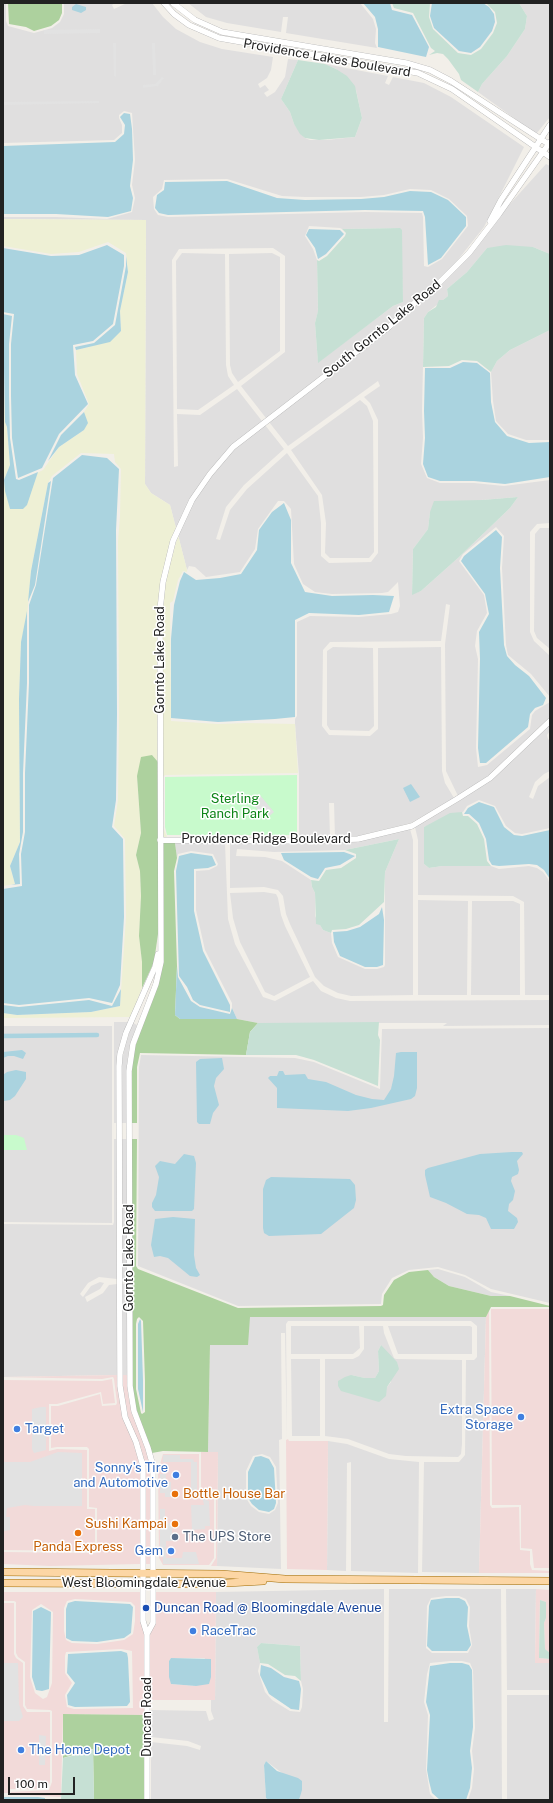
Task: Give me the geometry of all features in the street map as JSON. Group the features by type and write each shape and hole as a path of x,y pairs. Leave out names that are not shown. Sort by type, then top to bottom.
{"main road":[{"name":"West Bloomingdale Avenue","path":"7,1572 143,1572 221,1574 285,1579 550,1581"},
{"path":"6,1584 7,1572"},
{"name":"West Bloomingdale Avenue","path":"6,1584 220,1584 285,1579"}],"street":[{"name":"Providence Lakes Boulevard","path":"164,3 189,25 219,38 418,73 452,90 550,157"},
{"name":"Providence Lakes Boulevard","path":"173,3 196,20 222,32 406,63 430,70 451,81 549,144"},
{"name":"South Gornto Lake Road","path":"488,227 501,200 550,125"},
{"name":"South Gornto Lake Road","path":"265,421 379,335 438,284 468,253 503,209 549,144"},
{"name":"Gornto Lake Road","path":"153,1585 153,1466 134,1411 130,1386 129,1071 133,1044 159,973 162,949 160,934 160,610 163,582 173,541 192,500 210,474 233,447 265,421"},
{"name":"Providence Ridge Boulevard","path":"160,840 298,841 358,839 412,826 457,800 490,778 550,721"},
{"name":"Gornto Lake Road","path":"143,1572 142,1466 136,1442 126,1417 120,1386 119,1066 120,1054 126,1033 156,963 160,934"},
{"path":"142,1466 153,1466"},
{"name":"Duncan Road","path":"143,1572 143,1621 147,1634 147,1800"},
{"name":"Duncan Road","path":"147,1634 153,1623 153,1585"}],"shaded area":[{"path":"3,3 6,3 6,21 8,26 34,33 52,28 60,22 64,14 64,3 115,3 112,5 114,9 127,3 152,3 163,17 176,29 200,42 222,49 273,57 271,70 267,78 258,84 260,88 265,85 269,90 264,93 267,97 275,92 285,77 288,59 298,60 281,99 290,112 294,124 305,138 310,140 355,137 362,118 356,90 336,69 325,64 388,76 385,83 389,85 393,77 424,83 451,97 524,147 484,227 453,266 389,324 266,418 241,386 285,352 285,256 273,248 179,249 172,260 174,467 178,466 177,414 200,415 237,389 262,421 232,445 208,472 190,499 176,528 170,505 151,493 145,484 146,220 3,219 3,217 56,217 107,219 132,212 135,198 132,185 135,160 132,113 124,111 119,115 122,125 122,133 114,140 3,143","holes":["227,179 282,196 361,197 384,195 410,189 431,190 449,199 467,216 468,226 442,259 428,267 424,266 422,213 365,212 168,217 158,215 154,209 153,197 162,189 164,180","309,226 342,229 400,228 403,302 393,306 318,362 315,323 318,312 317,260 313,249 305,236"]},
{"path":"188,3 360,3 373,19 376,29 375,43 377,48 286,33 288,17 283,17 281,32 227,23 206,17"},
{"path":"519,3 550,3 550,117 536,134 478,92 482,84 507,56 525,29 527,16"},
{"path":"100,29 100,33 44,34 44,30"},
{"path":"113,43 116,43 116,77 114,76"},
{"path":"152,43 155,43 156,75 153,75"},
{"path":"162,77 164,78 158,86 143,88 143,85 155,84"},
{"path":"99,101 99,103 3,105 3,102"},
{"path":"546,164 550,166 550,254 533,247 487,248 467,272 447,289 448,296 428,312 424,318 422,411 423,438 421,464 427,478 440,483 474,483 504,486 550,480 550,523 537,524 530,532 530,632 534,641 550,656 550,697 531,674 508,655 506,645 502,568 504,536 496,527 463,554 459,561 484,595 487,613 477,631 475,646 478,659 476,748 478,767 487,765 530,729 532,715 535,711 550,702 550,717 488,776 458,796 446,771 445,644 450,605 446,604 441,641 330,642 323,650 322,726 329,735 370,736 378,729 378,648 441,647 442,771 445,783 454,798 411,823 358,836 335,837 334,803 329,803 330,837 297,838 299,835 299,775 295,719 297,716 297,622 310,616 359,617 398,612 400,606 398,582 388,592 382,593 332,594 315,592 303,584 294,564 291,509 284,501 278,501 258,529 255,549 240,572 206,577 195,567 189,566 187,570 178,535 194,501 211,476 235,449 265,425 284,449 244,485 226,507 216,539 220,540 230,510 247,489 287,453 318,496 321,523 321,556 329,563 371,562 378,553 378,420 370,403 364,397 380,386 378,381 288,446 269,422 440,286 470,255 509,205","holes":["518,497 510,508 458,558 421,591 412,594 413,549 428,529 430,512 482,500"]},
{"path":"182,253 225,254 226,365 228,376 234,385 198,410 177,409 176,261"},
{"path":"272,253 280,257 280,351 238,382 232,373 230,365 229,254"},
{"path":"550,330 550,440 526,440 508,434 496,421 491,372 497,361 510,350"},
{"path":"360,400 367,406 373,421 374,552 369,558 330,558 325,553 326,523 322,495 291,450"},
{"path":"540,528 550,528 550,649 537,638 534,631 535,534"},
{"path":"333,647 373,648 374,726 369,731 330,730 327,725 327,651"},
{"path":"550,724 550,731 547,735 550,741 550,771 535,782 529,797 533,799 538,786 550,777 550,828 522,834 515,833 506,826 495,806 479,800 467,806 463,812 424,827 424,864 429,868 442,866 491,866 499,869 529,866 537,868 543,872 548,879 550,885 550,995 525,995 524,902 513,896 418,895 418,840 415,827 491,780"},
{"path":"259,794 274,812 266,819 251,802"},
{"path":"410,829 413,840 413,995 351,996 338,993 324,986 315,977 290,924 286,914 283,896 278,890 264,887 230,888 230,843 358,841","holes":["399,839 385,872 385,965 384,967 377,969 365,969 338,957 332,943 331,933 323,930 315,916 315,893 311,880 282,861 265,857 236,856 237,849 274,852 345,850"]},
{"path":"175,843 225,843 228,919 235,944 263,997 275,1001 313,981 321,991 336,998 350,1001 550,1000 550,1025 443,1026 447,1023 258,1023 237,1019 232,1008 232,1003 205,950 196,910 196,871 209,870 218,864 213,854 191,851 178,854 177,858"},
{"path":"264,892 276,894 285,926 310,977 274,996 265,992 240,942 233,918 230,893"},
{"path":"418,900 468,901 467,995 418,995"},
{"path":"472,901 513,901 520,904 520,995 471,995"},
{"path":"114,1022 128,1022 124,1032 118,1123 114,1123"},
{"path":"133,1023 137,1025 129,1049 127,1065 127,1123 122,1123 122,1060 126,1042"},
{"path":"3,1026 112,1026 112,1223 3,1222"},
{"path":"550,1028 550,1303 491,1289 465,1275 438,1267 409,1270 392,1278 382,1294 381,1304 238,1306 138,1266 139,1067 141,1055 295,1058 314,1062 380,1089 382,1029"},
{"path":"114,1139 118,1139 117,1279 99,1277 88,1283 80,1294 83,1297 91,1286 100,1282 104,1283 100,1289 85,1297 87,1302 103,1293 109,1285 117,1284 118,1375 3,1377 3,1224 113,1225"},
{"path":"122,1139 127,1139 127,1279 122,1279"},
{"path":"438,1269 465,1277 491,1292 510,1296 491,1296 449,1286 434,1277 428,1270"},
{"path":"122,1284 127,1284 127,1375 122,1375"},
{"name":"Extra Space Storage","path":"491,1309 550,1309 550,1568 534,1568 532,1549 521,1548 521,1505 492,1505"},
{"path":"489,1310 490,1505 492,1508 519,1507 520,1550 530,1551 530,1564 532,1570 550,1571 550,1573 479,1573 486,1317"},
{"path":"249,1317 486,1317 479,1573 422,1572 424,1462 459,1462 465,1455 466,1360 474,1360 477,1357 477,1326 471,1321 288,1321 286,1324 287,1440 285,1333 281,1333 282,1439 279,1440 281,1569 217,1566 218,1452 208,1452 210,1345","holes":["262,1454 270,1457 276,1467 278,1503 275,1510 269,1514 259,1512 251,1506 246,1498 246,1471 253,1456"]},
{"path":"291,1326 359,1326 360,1348 353,1354 291,1354"},
{"path":"364,1326 383,1326 384,1333 394,1358 396,1359 462,1360 462,1444 461,1454 458,1457 406,1456 389,1454 348,1439 325,1436 325,1359 353,1359 359,1356 364,1349","holes":["381,1345 391,1382 387,1387 351,1375 365,1378 375,1378 379,1371 378,1351"]},
{"path":"388,1326 470,1326 472,1327 472,1354 398,1354"},
{"path":"291,1359 320,1359 320,1436 292,1436"},
{"path":"118,1375 140,1466 140,1564 51,1566 3,1564 3,1552 97,1553 97,1508 89,1507 89,1449 87,1447 51,1448 51,1406 58,1406 100,1394 102,1406 116,1405 117,1403 113,1377 102,1379 3,1377"},
{"path":"122,1375 127,1375 128,1394 132,1412 150,1463 144,1463 128,1416 123,1392"},
{"path":"112,1379 115,1403 103,1404 101,1392 57,1404 49,1404 49,1451 57,1449 87,1450 87,1509 95,1509 95,1551 3,1550 3,1380 102,1381"},
{"path":"46,1407 46,1450 34,1453 32,1449 32,1409"},
{"path":"288,1439 289,1441 328,1441 327,1570 287,1569 286,1440"},
{"path":"328,1441 347,1444 389,1459 419,1462 418,1573 351,1571 351,1462 347,1463 346,1571 327,1570"},
{"path":"58,1452 82,1453 82,1506 25,1505 7,1508 6,1517 10,1517 10,1530 4,1531 3,1539 3,1462 30,1462"},
{"path":"201,1452 218,1452 217,1566 211,1566 216,1558 216,1491 214,1489 201,1489"},
{"path":"163,1454 199,1454 199,1491 214,1491 214,1558 209,1565 163,1565 159,1558 158,1471"},
{"path":"163,1455 180,1455 180,1459 193,1459 194,1462 197,1462 197,1497 191,1497 191,1462 163,1462"},
{"path":"150,1468 151,1564 145,1564 145,1469"},
{"path":"160,1474 166,1474 166,1482 171,1482 171,1497 165,1497 165,1493 160,1493"},
{"path":"202,1495 206,1495 206,1500 209,1501 210,1526 205,1526 205,1529 192,1530 191,1505 204,1505"},
{"path":"160,1509 165,1509 165,1523 172,1523 172,1541 166,1541 166,1558 182,1558 183,1552 196,1552 199,1564 163,1564 163,1557 160,1557"},
{"path":"384,1589 384,1722 388,1722 389,1589 501,1589 502,1800 468,1800 472,1788 474,1769 472,1751 475,1728 473,1670 470,1663 450,1661 430,1663 427,1674 424,1702 428,1715 426,1769 430,1794 436,1800 299,1800 300,1798 282,1773 266,1761 264,1765 266,1798 268,1800 151,1800 151,1742 187,1746 200,1750 201,1746 188,1741 151,1737 151,1710 206,1711 209,1721 214,1719 211,1711 211,1700 215,1699 216,1592","holes":["459,1596 466,1599 470,1607 469,1626 472,1645 468,1653 432,1653 426,1648 427,1606 431,1598","261,1643 300,1646 301,1681 303,1689 302,1707 300,1712 290,1711 272,1700 265,1692 258,1671 260,1663 257,1647"]},
{"path":"506,1589 536,1589 535,1663 550,1663 550,1690 507,1690"},
{"path":"536,1589 550,1590 550,1653 545,1649 544,1623 546,1618 546,1602 540,1600 539,1658 550,1659 550,1663 535,1663"},
{"path":"3,1592 141,1592 145,1636 144,1715 63,1714 61,1797 10,1794 11,1792 49,1790 52,1782 52,1711 27,1709 25,1705 25,1662 18,1657 16,1653 16,1602 3,1601","holes":["75,1599 131,1602 135,1606 133,1634 124,1640 97,1644 72,1643 66,1640 64,1631 64,1608 67,1601","41,1604 53,1612 52,1683 47,1697 43,1699 35,1693 30,1677 32,1610","121,1649 132,1651 133,1708 74,1709 67,1707 65,1695 72,1683 65,1673 66,1652"]},
{"path":"155,1592 216,1592 215,1700 151,1700 151,1704 149,1704 150,1636","holes":["171,1658 205,1658 196,1686 171,1684 169,1661"]},
{"path":"3,1603 14,1603 14,1654 16,1658 23,1663 23,1706 27,1712 50,1712 50,1782 47,1789 9,1789 9,1793 3,1793"},
{"path":"3,1663 18,1663 19,1704 23,1717 19,1721 3,1721"},
{"path":"507,1695 550,1695 550,1800 507,1800"},
{"path":"39,1735 46,1736 45,1765 39,1765"}],"green space":[{"path":"8,3 62,3 62,13 59,20 51,26 34,31 26,27 9,24"},
{"path":"392,3 430,3 429,17 433,29 458,53 471,55 481,49 493,33 497,23 495,12 486,3 519,3 527,16 525,29 507,56 482,84 478,92 461,80 459,74 443,54 437,53 429,55 435,51 431,48 413,13 394,8"},
{"path":"298,60 325,64 336,69 347,76 355,86 362,118 355,137 319,140 305,138 300,134 294,124 290,112 281,99"},
{"path":"3,219 146,220 145,484 151,493 170,505 176,528 161,582 157,610 158,762 152,755 137,776 141,833 136,855 140,871 141,896 139,936 142,962 142,988 131,1017 3,1018 3,1013 17,1015 91,1012 120,1006 126,917 125,839 114,826 118,800 118,541 121,469 115,462 114,454 81,453 52,476 48,483 31,571 27,618 21,642 19,699 20,842 10,866 15,884 3,886 3,335 5,422 7,427 10,465 4,480 10,509 35,479 37,473 43,470 59,447 84,430 87,423 84,412 89,404 77,374 76,350 89,347 121,331 120,311 128,272 126,253 108,242 79,252 51,254 3,246"},
{"path":"400,228 402,230 403,302 393,306 318,363 315,323 318,311 317,260 319,261 327,256 345,236 346,233 342,229"},
{"path":"506,245 533,247 550,254 550,330 510,350 497,361 491,372 477,361 462,360 449,366 423,367 424,318 428,312 436,307 439,300 443,300 448,296 447,289 467,272 487,248"},
{"path":"518,497 510,508 458,558 421,591 412,595 413,549 428,529 430,512 434,501 482,500"},
{"path":"178,535 187,572 183,571 178,580 173,601 170,603 171,721 218,724 295,724 298,773 165,775 163,777 163,827 167,837 162,837 162,610 165,583"},
{"path":"152,755 158,762 158,934 154,962 142,988 142,962 139,936 141,896 140,871 136,855 141,833 137,776 141,757"},
{"name":"Sterling Ranch Park","path":"297,775 297,835 167,835 165,827 165,777"},
{"path":"462,812 463,816 468,816 477,824 484,839 487,861 491,866 442,866 429,868 424,864 424,827 450,813"},
{"path":"399,839 385,872 384,902 359,925 346,929 332,930 331,933 323,930 320,925 316,924 315,893 311,880 319,881 326,870 341,868 356,858 356,854 345,850"},
{"path":"162,843 175,843 177,858 174,871 177,966 175,1015 180,1019 237,1019 258,1023 250,1032 246,1055 140,1053 137,1067 137,1123 131,1123 131,1071 134,1050 163,962"},
{"path":"379,1022 378,1035 380,1040 378,1086 314,1060 296,1055 246,1055 250,1032 258,1023"},
{"path":"3,1135 16,1135 24,1138 27,1150 3,1150"},
{"path":"131,1139 137,1139 136,1266 138,1269 238,1308 381,1306 383,1305 384,1295 394,1280 409,1272 428,1270 434,1277 449,1286 491,1296 510,1296 550,1306 491,1307 486,1317 250,1317 248,1345 210,1345 208,1452 163,1451 152,1453 136,1410 132,1386","holes":["139,1317 143,1321 145,1412 142,1414 136,1389 136,1324"]},
{"path":"381,1345 397,1362 399,1369 387,1387 386,1396 379,1402 341,1391 338,1386 338,1381 345,1377 351,1375 365,1378 375,1378 379,1371 378,1351"},
{"path":"540,1600 546,1602 546,1618 544,1623 545,1649 550,1653 550,1659 539,1658"},
{"path":"261,1643 300,1646 301,1681 295,1676 285,1675 268,1664 260,1663 257,1647"},
{"path":"63,1714 144,1715 145,1800 94,1800 93,1749 63,1758"},
{"path":"93,1749 94,1800 61,1800 63,1758 81,1754"}],"water":[{"path":"363,3 390,3 392,10 412,15 429,47 426,57 378,47 378,29 375,17"},
{"path":"432,3 483,3 489,7 494,14 495,22 492,31 480,47 471,53 459,51 434,28 430,16"},
{"path":"76,4 86,7 86,10 81,13 72,10 72,7"},
{"path":"124,113 130,114 132,129 133,160 130,186 133,198 131,211 108,217 56,214 3,214 3,146 115,142 124,134 125,125 120,117"},
{"path":"227,181 277,198 305,200 361,199 384,197 410,191 431,192 448,200 466,217 466,226 441,258 428,265 425,217 423,211 365,210 168,215 159,213 155,208 157,195 164,190 165,182"},
{"path":"309,229 340,230 344,234 326,254 318,259 315,248 306,235"},
{"path":"107,245 124,255 124,266 113,324 93,341 73,345 75,375 88,404 59,434 42,468 18,478 12,438 11,344 14,314 3,312 3,248 51,256 79,255"},
{"path":"126,256 128,272 120,311 121,331 110,342 76,350 75,347 94,343 115,325 126,266"},
{"path":"3,314 12,316 9,344 10,438 16,479 19,480 38,472 27,505 23,509 10,509 5,491 4,480 10,465 7,427 5,422"},
{"path":"463,362 477,363 490,373 491,402 495,422 507,436 529,443 550,442 550,477 505,484 474,481 440,481 428,477 423,464 425,438 425,368 450,368"},
{"path":"84,412 88,423 84,430 59,447 48,461 61,435"},
{"path":"82,455 107,458 119,469 116,530 116,800 112,827 123,839 124,917 120,985 112,1003 89,998 19,1005 3,1003 3,889 22,886 21,854 25,832 25,773 29,683 29,605 36,585 53,478"},
{"path":"51,481 35,585 28,602 31,571 48,483"},
{"path":"284,503 291,520 291,563 305,592 332,596 394,596 389,612 359,615 309,613 295,620 295,717 218,722 171,718 171,639 174,605 180,581 184,572 196,580 241,574 257,550 259,530 272,512"},
{"path":"496,530 502,537 500,568 504,645 507,656 515,665 529,676 546,698 543,705 535,708 530,714 528,727 486,763 480,763 478,748 480,659 479,632 489,614 485,594 461,561 464,556"},
{"path":"27,611 27,683 23,773 23,832 19,854 20,884 11,885 15,884 10,866 20,842 19,699 21,642"},
{"path":"411,784 420,797 410,802 403,788"},
{"path":"479,802 494,807 504,827 514,835 522,836 550,830 550,879 544,870 537,865 492,865 489,860 486,839 479,823 469,814 464,814 468,808"},
{"path":"344,852 355,856 340,865 325,868 318,879 311,877 284,860 281,853"},
{"path":"191,853 212,856 216,865 208,868 194,869 194,911 203,951 230,1005 230,1012 200,1005 193,1000 187,987 179,976 176,871 179,856"},
{"path":"382,907 384,920 383,965 377,967 365,967 340,956 334,942 333,932 347,931 360,927 379,914"},
{"path":"177,966 178,977 191,1001 200,1007 230,1014 232,1008 237,1019 180,1019 175,1015"},
{"path":"121,989 120,1006 91,1012 17,1015 3,1013 3,1005 19,1007 89,1000 112,1006"},
{"path":"22,1050 26,1053 23,1059 14,1056 3,1058 3,1052"},
{"path":"417,1052 417,1088 415,1096 411,1099 371,1108 348,1111 277,1108 277,1088 268,1078 270,1076 277,1076 279,1071 283,1071 285,1075 305,1074 308,1079 326,1082 356,1095 384,1100 391,1089 396,1053"},
{"path":"222,1058 224,1069 216,1078 214,1086 219,1105 213,1113 210,1124 199,1124 197,1122 196,1062 200,1059"},
{"path":"16,1070 26,1072 26,1079 15,1096 10,1100 4,1101 3,1075 7,1072"},
{"path":"522,1152 523,1154 517,1161 519,1170 518,1174 512,1177 511,1181 515,1191 513,1200 509,1204 508,1211 517,1218 518,1222 514,1229 491,1229 486,1218 479,1215 467,1214 446,1203 430,1197 425,1175 425,1170 428,1168 480,1154"},
{"path":"184,1154 194,1156 196,1163 194,1209 192,1211 155,1211 152,1207 152,1203 156,1195 159,1177 155,1166 160,1161 175,1164"},
{"path":"271,1177 350,1179 355,1185 356,1200 354,1208 321,1234 269,1236 264,1233 263,1228 263,1189 266,1180"},
{"path":"173,1217 195,1219 194,1255 196,1268 200,1275 197,1277 190,1276 168,1258 160,1256 154,1257 151,1245 155,1219"},
{"path":"140,1319 143,1412 138,1389 138,1324"},
{"path":"261,1456 269,1459 274,1468 276,1503 274,1509 269,1512 259,1510 248,1498 248,1472 255,1457"},
{"path":"459,1598 465,1601 468,1607 467,1626 471,1645 467,1651 432,1651 427,1646 429,1606 431,1600"},
{"path":"75,1601 130,1604 133,1607 131,1633 124,1638 97,1642 72,1641 66,1638 66,1609 68,1603"},
{"path":"41,1607 51,1612 49,1689 42,1691 36,1690 32,1677 33,1611"},
{"path":"121,1651 127,1653 128,1658 130,1702 127,1706 75,1707 68,1705 67,1695 75,1683 67,1673 68,1654"},
{"path":"171,1658 211,1659 211,1677 209,1684 196,1686 171,1684 169,1677 169,1661"},
{"path":"462,1663 469,1665 472,1670 473,1727 470,1751 472,1768 470,1788 466,1800 440,1800 432,1793 427,1770 430,1715 426,1702 430,1666"},
{"path":"261,1665 271,1668 284,1677 299,1681 301,1689 299,1710 291,1709 269,1694 260,1675"},
{"path":"266,1761 277,1771 298,1778 302,1781 302,1790 299,1800 268,1800 266,1798 264,1765"},
{"path":"3,1797 38,1797 45,1798 45,1800 3,1800"}],"waterway":[{"path":"3,1036 97,1035"}],"place":[{"name":"Extra Space Storage","path":"521,1417"},
{"name":"Target","path":"17,1429"},
{"name":"Sonny's Tire and Automotive","path":"176,1475"},
{"name":"Bottle House Bar","path":"175,1494"},
{"name":"Sushi Kampai","path":"175,1524"},
{"name":"Panda Express","path":"78,1533"},
{"name":"The UPS Store","path":"175,1537"},
{"name":"Gem","path":"171,1551"},
{"name":"Duncan Road @ Bloomingdale Avenue","path":"146,1608"},
{"name":"RaceTrac","path":"193,1631"},
{"name":"The Home Depot","path":"21,1750"}]}
